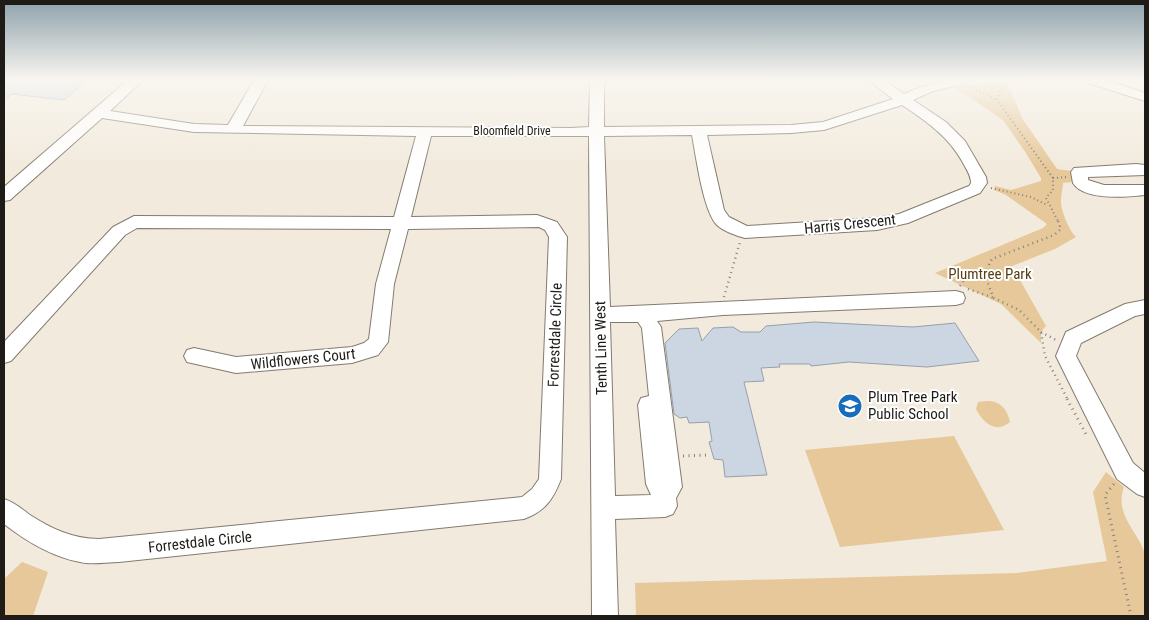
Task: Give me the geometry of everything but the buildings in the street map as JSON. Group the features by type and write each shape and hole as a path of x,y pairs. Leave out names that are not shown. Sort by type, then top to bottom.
{"street":[{"path":"4,196 104,109"},
{"path":"233,130 245,109"},
{"name":"Tenth Line West","path":"598,109 596,173 599,206 605,616"},
{"name":"Bloomfield Drive","path":"98,114 194,128 233,130 598,131 791,129 824,126 875,109"},
{"path":"915,109 943,128 959,143 978,176 979,186"},
{"path":"698,129 716,210 723,221 745,232"},
{"name":"Wildflowers Court","path":"194,356 236,365 352,355 371,349 378,342 384,284 425,131"},
{"path":"1145,170 1079,172 1078,176 1081,183 1091,189 1102,191 1145,190"},
{"name":"Harris Crescent","path":"745,232 888,223 970,193 979,186"},
{"name":"Forrestdale Circle","path":"4,355 119,231 134,222 401,223 543,220 556,231 558,237 550,479 546,490 533,504 524,508 420,520 119,550 81,550 57,543 34,533 4,510"},
{"path":"601,315 646,318 723,308 958,292"},
{"path":"1145,307 1132,309 1073,338 1068,346 1066,356 1125,471 1145,486"},
{"path":"646,318 651,327 668,457 671,487 664,493"},
{"path":"603,508 665,506 664,493 657,484 640,327 646,318"}],"path":[{"path":"994,298 985,278 986,268 992,259 1054,235 1060,229 1057,218 1047,204 1046,198 1053,190 1053,178 1003,109"},
{"path":"979,186 1031,197 1047,204"},
{"path":"724,297 738,246 745,232"},
{"path":"985,278 964,280 958,292 994,298 1019,310 1041,332 1068,346"},
{"path":"668,457 709,455"},
{"path":"1116,482 1105,496 1131,616"}],"green space":[{"name":"Plumtree Park","path":"987,109 1018,109 1022,118 1057,169 1079,172 1080,181 1063,183 1061,197 1066,219 1076,237 1055,249 1012,266 1046,326 1041,332 1041,343 1001,304 935,273 1043,228 1047,224 1006,195 994,190 995,186 1011,190 1041,181 1026,153 1003,120"},
{"path":"987,401 1000,404 1007,413 1010,422 1004,426 994,427 985,422 976,409 978,402"},
{"path":"954,436 1004,530 840,547 805,450"},
{"path":"1106,472 1124,487 1122,506 1124,514 1145,554 1145,616 636,616 635,583 1017,573 1107,561 1093,492"},
{"path":"22,562 48,572 33,616 4,616 4,579"}],"place":[{"name":"Plum Tree Park Public School","path":"850,406"}]}
